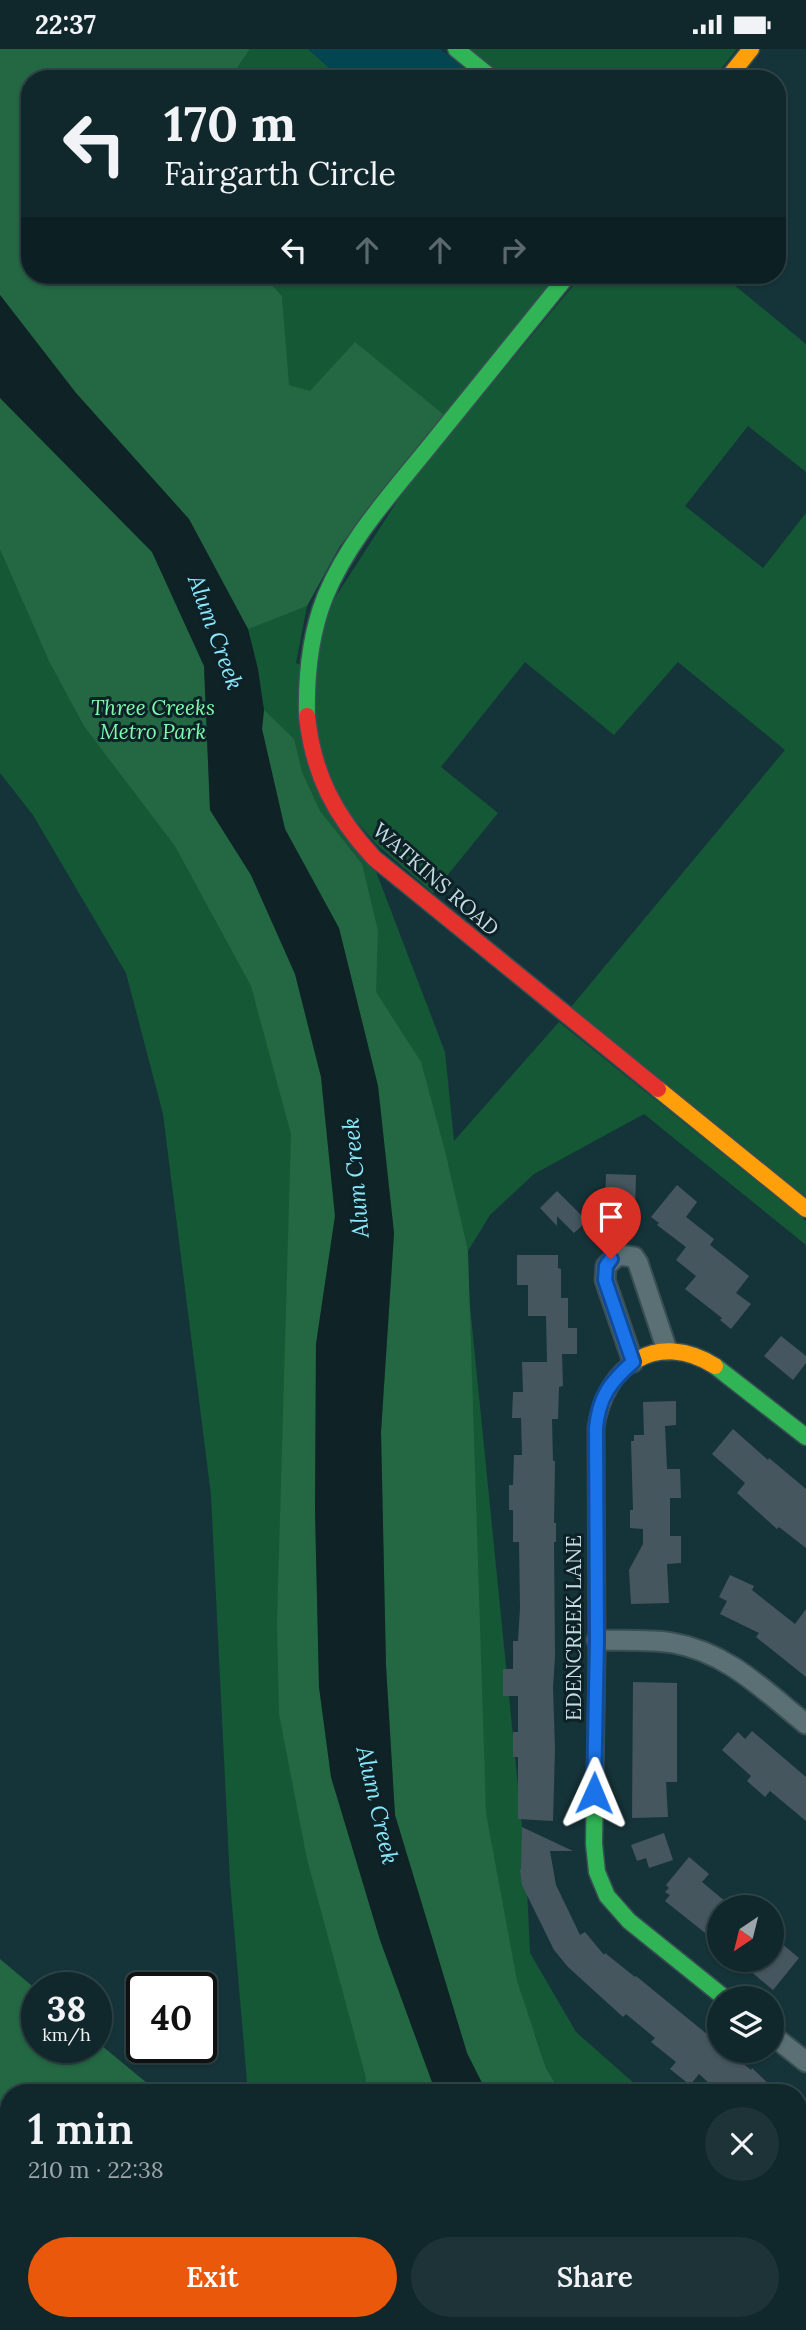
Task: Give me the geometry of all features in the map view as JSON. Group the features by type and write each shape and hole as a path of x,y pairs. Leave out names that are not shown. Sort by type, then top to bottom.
{"street":[{"path":"456,49 482,70"},
{"path":"734,70 751,49"},
{"name":"WATKINS ROAD","path":"561,284 372,517 324,598 312,636 305,695 307,728 315,764 329,796 349,830 374,858 806,1209"},
{"path":"633,1362 605,1280 606,1266 618,1255 634,1257 638,1263 660,1351 685,1351 703,1357 804,1432"},
{"name":"EDENCREEK LANE","path":"660,1351 633,1362 608,1387 598,1407 594,1844 597,1871 607,1896 629,1921 710,1986"},
{"path":"597,1640 671,1642 715,1655 806,1724"},
{"path":"784,2045 806,2062"}],"shaded area":[{"path":"308,49 440,49 467,70 331,70"}],"green space":[{"name":"Three Creeks Metro Park","path":"0,49 21,70 21,284 37,284 282,615 307,606 296,663 315,670 329,607 407,486 575,284 733,284 806,344 806,472 748,426 685,506 763,568 806,513 806,1197 571,1007 785,750 678,662 614,735 525,662 441,767 498,813 433,893 376,844 357,822 445,1052 454,1141 559,1022 806,1221 806,1245 644,1114 534,1174 490,1215 468,1251 463,1236 526,1866 530,1953 576,2032 635,2084 556,2084 546,2068 535,2034 536,2084 247,2084 230,1881 211,1495 163,1114 126,973 33,815 0,773"},
{"path":"0,49 250,49 236,70 21,70 21,284 271,284 282,296 289,385 310,391 355,342 444,415 340,546 307,606 248,629 189,519 76,393 0,295"},
{"path":"250,49 308,49 331,70 236,70"},
{"path":"469,49 737,49 720,70 495,70"},
{"path":"271,284 550,284 444,415 310,392 288,385 282,296"},
{"path":"0,398 152,552 204,666 210,810 251,875 295,974 321,1077 335,1216 316,1344 315,1510 319,1687 331,1777 380,1940 433,2084 366,2084 307,1859 279,1714 277,1622 291,1134 251,986 175,846 84,726 49,661 0,549"},
{"path":"264,710 294,739 302,772 320,811 362,864 378,931 376,992 421,1062 468,1251 486,1813 517,1981 546,2068 556,2084 482,2084 467,2053 395,1815 386,1666 381,1432 394,1233 378,1086 339,928 285,829 262,729"},
{"path":"0,1959 21,1977 21,2063 112,2063 112,2054 148,2084 0,2084"}],"water":[{"name":"Alum Creek","path":"0,295 76,393 189,519 248,629 264,710 262,729 285,829 339,928 378,1086 394,1233 381,1432 386,1666 395,1815 467,2053 482,2084 433,2084 380,1940 331,1777 319,1687 315,1510 316,1344 335,1216 321,1077 295,974 251,875 210,810 204,666 152,552 0,398"}],"building":[{"path":"606,1174 636,1175 635,1212 605,1211"},
{"path":"677,1185 697,1202 686,1217 714,1239 710,1245 749,1276 736,1293 751,1304 731,1329 720,1320 722,1318 685,1289 696,1276 676,1260 686,1247 657,1225 659,1223 651,1217"},
{"path":"557,1191 587,1221 574,1233 557,1216 557,1226 540,1208"},
{"path":"517,1255 558,1255 561,1298 568,1298 568,1328 577,1328 577,1354 562,1354 563,1386 559,1387 558,1419 552,1419 556,1523 553,1821 518,1819 518,1757 513,1757 513,1732 518,1732 518,1696 503,1696 503,1669 513,1669 513,1641 518,1641 520,1608 519,1542 513,1542 513,1510 509,1510 509,1485 513,1485 514,1455 522,1455 521,1418 512,1418 513,1392 523,1392 522,1362 547,1362 546,1316 528,1316 528,1285 517,1285"},
{"path":"781,1336 806,1356 806,1363 793,1380 764,1356"},
{"path":"676,1401 676,1425 665,1426 667,1469 680,1469 681,1498 670,1498 670,1536 681,1536 681,1563 667,1564 669,1603 631,1604 629,1570 643,1544 643,1529 630,1528 630,1510 633,1510 631,1441 634,1441 634,1435 644,1435 643,1402"},
{"path":"733,1429 806,1489 806,1548 779,1527 777,1529 737,1493 745,1483 712,1454"},
{"path":"730,1575 754,1586 752,1590 795,1624 806,1609 806,1677 756,1637 759,1633 720,1614 727,1601 719,1597"},
{"path":"633,1682 677,1683 677,1782 666,1782 668,1817 632,1818"},
{"path":"752,1731 806,1777 806,1821 770,1791 765,1797 747,1781 751,1776 722,1750 738,1732 745,1739"},
{"path":"522,1827 573,1851 550,1851 556,1885 580,1935 585,1932 604,1955 605,1953 636,1976 707,2034 707,2063 743,2063 769,2084 710,2084 699,2074 689,2084 670,2069 676,2062 651,2042 655,2038 626,2014 623,2017 568,1967 554,1950 522,1885"},
{"path":"664,1833 673,1860 649,1868 646,1858 637,1861 631,1845"},
{"path":"689,1857 709,1874 702,1882 718,1895 707,1895 707,1934 665,1901 670,1895 665,1892 669,1888 666,1885"},
{"path":"784,1946 799,1958 776,1986 768,1986 751,1972 784,1972"}],"traffic: fast":[{"path":"456,49 482,70"},
{"path":"307,716 312,641 325,597 345,557 385,501 561,284"},
{"path":"715,1366 806,1437"},
{"path":"597,1653 594,1844 597,1872 607,1896 629,1921 710,1986"}],"traffic: slow":[{"path":"734,70 751,49"},
{"path":"658,1089 806,1209"},
{"path":"597,1653 596,1428 601,1405 610,1386 623,1371 638,1359 655,1353 674,1351 694,1356 715,1366"}],"traffic: jam":[{"path":"307,716 315,757 328,793 348,826 374,858 658,1089"}],"route":[{"path":"594,1793 597,1640 596,1428 598,1407 608,1387 633,1362 605,1280 604,1273 611,1259"}]}
